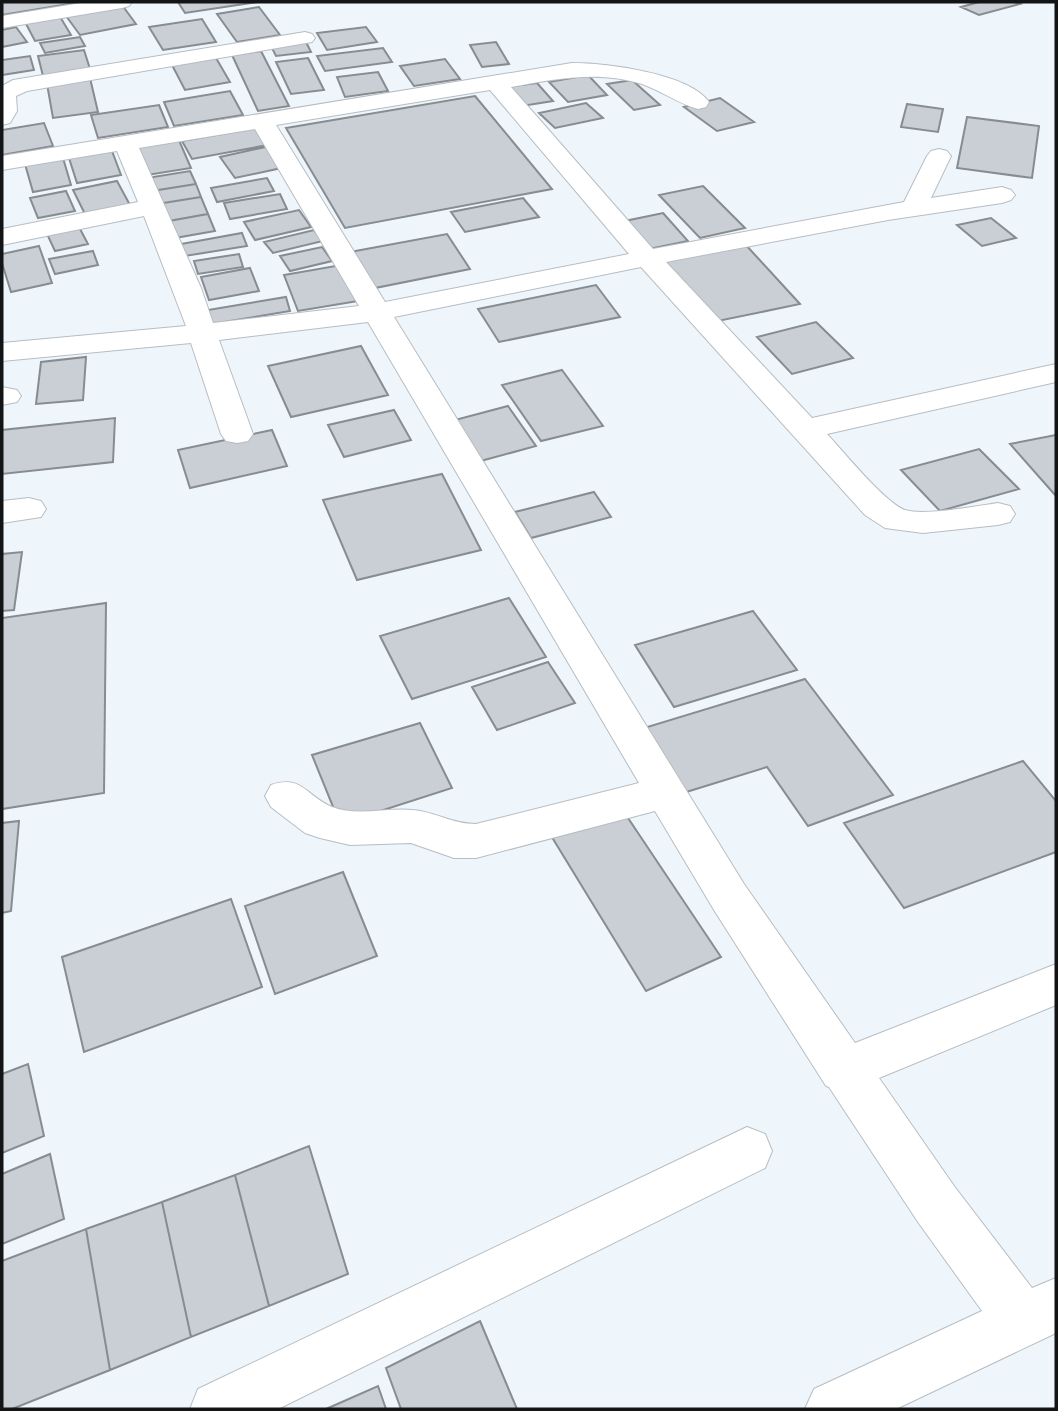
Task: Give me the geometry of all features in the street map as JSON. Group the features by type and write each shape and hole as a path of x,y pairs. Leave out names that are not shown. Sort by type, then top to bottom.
{"street":[{"path":"2,22 122,2"},
{"path":"2,118 6,111 4,93 21,85 305,38"},
{"path":"2,163 572,70 613,70 657,80 698,102"},
{"path":"495,82 647,258 877,507 897,520 923,522 998,514"},
{"path":"261,120 729,897 843,1070 936,1204 1039,1313 834,1409"},
{"path":"125,143 187,288 237,434"},
{"path":"900,211 939,156"},
{"path":"2,352 202,334 377,312 845,220 1002,195"},
{"path":"2,237 152,207"},
{"path":"806,429 1056,373"},
{"path":"285,796 320,821 350,828 411,826 423,828 454,842 476,841 665,792"},
{"path":"843,1070 1056,984"},
{"path":"218,1409 747,1151"}],"building":[{"path":"2,2 81,2 2,15"},
{"path":"178,2 258,2 185,13"},
{"path":"979,2 1020,4 979,15 961,7"},
{"path":"122,5 136,24 80,35 66,16"},
{"path":"259,7 280,35 237,42 217,14"},
{"path":"59,15 71,35 35,41 24,20"},
{"path":"202,19 216,42 163,50 149,27"},
{"path":"16,27 27,42 2,47 2,30"},
{"path":"366,27 377,42 327,50 317,33"},
{"path":"80,37 85,46 45,53 40,43"},
{"path":"305,40 311,52 276,56 270,44"},
{"path":"496,42 509,64 482,67 470,45"},
{"path":"383,48 392,62 325,71 317,56"},
{"path":"84,50 90,69 43,76 38,56"},
{"path":"261,51 289,106 258,111 232,55"},
{"path":"30,56 34,70 2,75 2,60"},
{"path":"216,58 230,82 185,90 172,65"},
{"path":"308,58 324,90 291,94 276,62"},
{"path":"445,59 460,79 414,86 400,66"},
{"path":"378,72 388,91 345,97 337,77"},
{"path":"588,75 607,95 568,102 549,82"},
{"path":"90,78 98,112 53,118 47,84"},
{"path":"632,80 660,105 634,110 607,84"},
{"path":"537,83 553,101 522,106 506,87"},
{"path":"230,91 243,115 174,126 164,102"},
{"path":"475,96 552,189 345,228 286,128"},
{"path":"720,98 754,122 717,131 684,107"},
{"path":"586,103 603,118 555,128 539,113"},
{"path":"907,104 943,109 938,132 901,127"},
{"path":"159,105 168,127 98,138 91,115"},
{"path":"967,117 1039,126 1032,178 957,168"},
{"path":"44,123 53,146 2,155 2,130"},
{"path":"262,127 273,144 192,159 182,141"},
{"path":"178,138 191,168 141,176 129,146"},
{"path":"270,146 286,167 235,178 220,157"},
{"path":"112,151 121,175 77,183 69,158"},
{"path":"63,158 71,185 33,192 25,164"},
{"path":"190,171 196,184 152,191 147,178"},
{"path":"267,178 274,191 217,202 211,188"},
{"path":"117,181 130,205 85,214 73,190"},
{"path":"196,184 201,197 157,204 152,191"},
{"path":"703,186 745,228 700,238 659,195"},
{"path":"66,191 75,211 38,218 30,198"},
{"path":"280,194 287,209 230,219 224,203"},
{"path":"201,197 208,214 163,222 157,204"},
{"path":"523,198 539,217 465,232 451,212"},
{"path":"299,210 311,227 255,240 244,222"},
{"path":"663,213 688,241 649,249 625,221"},
{"path":"208,214 215,231 169,239 163,222"},
{"path":"991,218 1016,238 982,246 957,225"},
{"path":"79,227 88,244 55,251 47,234"},
{"path":"314,230 323,241 273,253 264,242"},
{"path":"242,233 247,246 185,256 181,244"},
{"path":"447,234 470,269 370,289 350,252"},
{"path":"745,244 800,304 713,322 662,259"},
{"path":"39,246 52,283 11,292 2,254"},
{"path":"322,247 332,261 290,271 280,256"},
{"path":"93,251 98,265 55,274 49,259"},
{"path":"239,254 243,267 198,274 194,261"},
{"path":"341,265 358,301 298,311 284,275"},
{"path":"250,268 259,291 209,300 201,277"},
{"path":"596,285 620,317 499,342 478,309"},
{"path":"286,297 290,311 212,324 208,310"},
{"path":"816,322 853,358 792,374 757,337"},
{"path":"361,346 388,395 291,417 268,366"},
{"path":"86,357 83,400 36,404 41,362"},
{"path":"562,370 603,426 541,441 502,385"},
{"path":"508,406 536,446 477,462 451,421"},
{"path":"394,410 411,440 344,457 328,425"},
{"path":"115,418 113,462 2,474 2,430"},
{"path":"272,430 287,466 190,488 178,450"},
{"path":"1056,435 1056,496 1010,444"},
{"path":"979,449 1019,489 940,511 901,470"},
{"path":"442,474 481,550 357,580 323,500"},
{"path":"594,492 611,517 531,538 515,512"},
{"path":"22,552 14,610 2,611 2,554"},
{"path":"509,598 546,657 412,699 380,636"},
{"path":"106,603 104,793 2,809 2,618"},
{"path":"753,611 797,670 674,707 635,645"},
{"path":"548,662 575,703 497,730 472,687"},
{"path":"805,679 893,795 808,826 767,767 683,793 644,728"},
{"path":"420,723 452,788 340,824 312,755"},
{"path":"1023,761 1056,801 1056,852 904,908 844,823"},
{"path":"620,806 721,957 646,991 550,834"},
{"path":"19,821 11,911 2,913 2,823"},
{"path":"343,872 377,956 275,994 245,906"},
{"path":"231,899 262,987 84,1052 62,957"},
{"path":"28,1064 44,1136 2,1153 2,1074"},
{"path":"309,1146 348,1274 269,1306 235,1175"},
{"path":"50,1154 64,1219 2,1244 2,1174"},
{"path":"235,1175 269,1306 191,1337 162,1202"},
{"path":"162,1202 191,1337 110,1370 86,1229"},
{"path":"86,1229 110,1370 12,1409 2,1409 2,1261"},
{"path":"480,1321 517,1409 401,1409 386,1368"},
{"path":"378,1386 386,1409 326,1409"}]}
